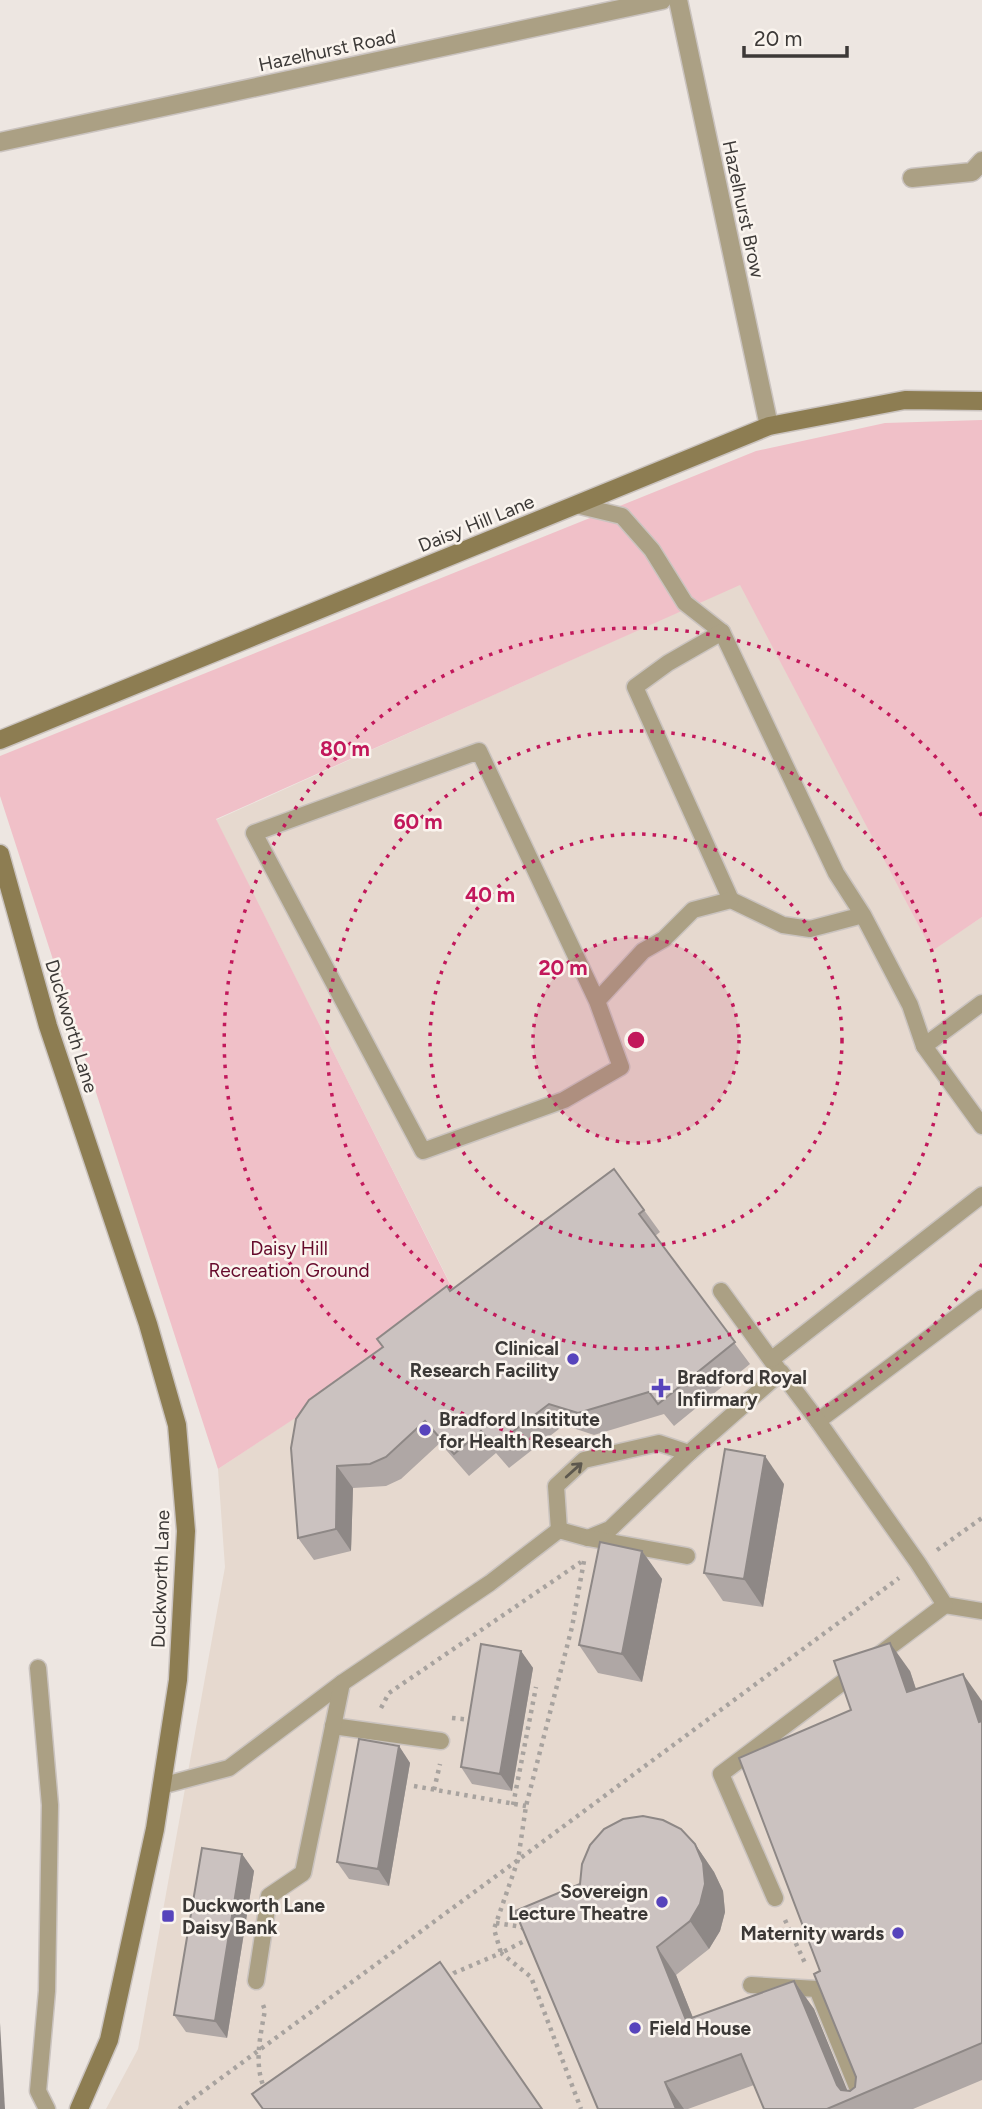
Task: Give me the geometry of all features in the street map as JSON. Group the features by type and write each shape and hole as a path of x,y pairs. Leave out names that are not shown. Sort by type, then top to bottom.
{"street":[{"name":"Hazelhurst Road","path":"0,142 662,0"},
{"name":"Hazelhurst Brow","path":"678,0 769,426"},
{"path":"912,178 972,172 982,161"},
{"name":"Daisy Hill Lane","path":"0,740 769,426 905,400 982,401"},
{"name":"Duckworth Lane","path":"0,854 48,1026 148,1324 177,1425 186,1531 178,1680 155,1829 110,2040 79,2109"}],"lane":[{"path":"576,505 622,516 652,550 685,603 722,632 836,873 863,915 910,1005 924,1046 982,1126"},
{"path":"722,632 668,663 635,687 731,900 783,925 810,929 863,915"},
{"path":"480,751 597,1001 621,1067 564,1100 423,1151 254,833 480,751"},
{"path":"597,1001 643,951 664,939 693,910 731,900"},
{"path":"924,1046 982,1003"},
{"path":"588,1538 610,1529 776,1366 982,1195"},
{"path":"721,1292 818,1422 945,1605"},
{"path":"818,1422 982,1298"},
{"path":"559,1530 556,1486 584,1460 659,1443 689,1453"},
{"path":"161,1786 229,1768 342,1683 490,1583 559,1530"},
{"path":"559,1530 687,1556"},
{"path":"775,1898 722,1774 945,1605 982,1611"},
{"path":"38,1668 50,1805 47,1991 38,2091 47,2109"},
{"path":"256,1981 269,1896 303,1873 342,1683"},
{"path":"333,1726 441,1741"},
{"path":"751,1985 817,1989 866,2109"}],"path":[{"path":"178,2109 982,1518"},
{"path":"369,1731 389,1693 584,1559 572,1626 526,1807 518,1860 494,1929 500,1953 531,1977 581,2109"},
{"path":"572,1626 582,1628"},
{"path":"513,1805 536,1687"},
{"path":"435,1790 436,1780"},
{"path":"414,1786 526,1807"},
{"path":"775,1898 817,1989"},
{"path":"443,1982 454,1973 530,1939 522,1927 496,1923"},
{"path":"256,1981 265,2010 258,2052 260,2079 269,2099"}],"shaded area":[{"name":"Bradford Royal Infirmary","path":"740,584 932,950 982,917 982,2109 106,2109 138,2049 225,1567 218,1469 462,1307 216,820"}],"green space":[{"name":"Daisy Hill Recreation Ground","path":"982,420 982,917 932,951 740,585 216,819 462,1308 218,1469 0,796 0,756 756,451 885,423"}],"building":[{"path":"614,1169 644,1210 639,1214 735,1342 658,1404 649,1392 578,1413 549,1404 494,1446 481,1431 454,1454 425,1421 386,1457 370,1464 337,1466 336,1529 298,1538 291,1448 296,1419 309,1400 383,1347 377,1339 447,1286 450,1291"},
{"path":"725,1449 765,1456 744,1579 704,1573"},
{"path":"600,1542 642,1551 622,1654 579,1645"},
{"path":"890,1643 907,1692 963,1674 979,1722 982,1721 982,2043 827,2109 764,2109 741,2054 665,2082 676,2109 598,2109 515,1911 580,1884 582,1864 590,1845 604,1829 623,1819 643,1816 663,1820 681,1829 695,1844 703,1863 705,1884 700,1904 690,1921 657,1947 686,2020 794,1981 837,2085 841,2090 850,2091 855,2087 856,2077 814,1974 820,1971 739,1758 851,1710 834,1661"},
{"path":"481,1644 521,1651 500,1774 461,1767"},
{"path":"359,1739 399,1746 378,1869 337,1862"},
{"path":"202,1848 242,1854 215,2021 174,2015"},
{"path":"440,1962 542,2109 263,2109 252,2094"}],"place":[{"name":"Clinical Research Facility","path":"573,1359"},
{"name":"Bradford Royal Infirmary","path":"661,1388"},
{"name":"Bradford Insititute for Health Research","path":"425,1430"},
{"name":"Sovereign Lecture Theatre","path":"662,1902"},
{"name":"Duckworth Lane Daisy Bank","path":"168,1916"},
{"name":"Maternity wards","path":"898,1933"},
{"name":"Field House","path":"635,2028"}]}
